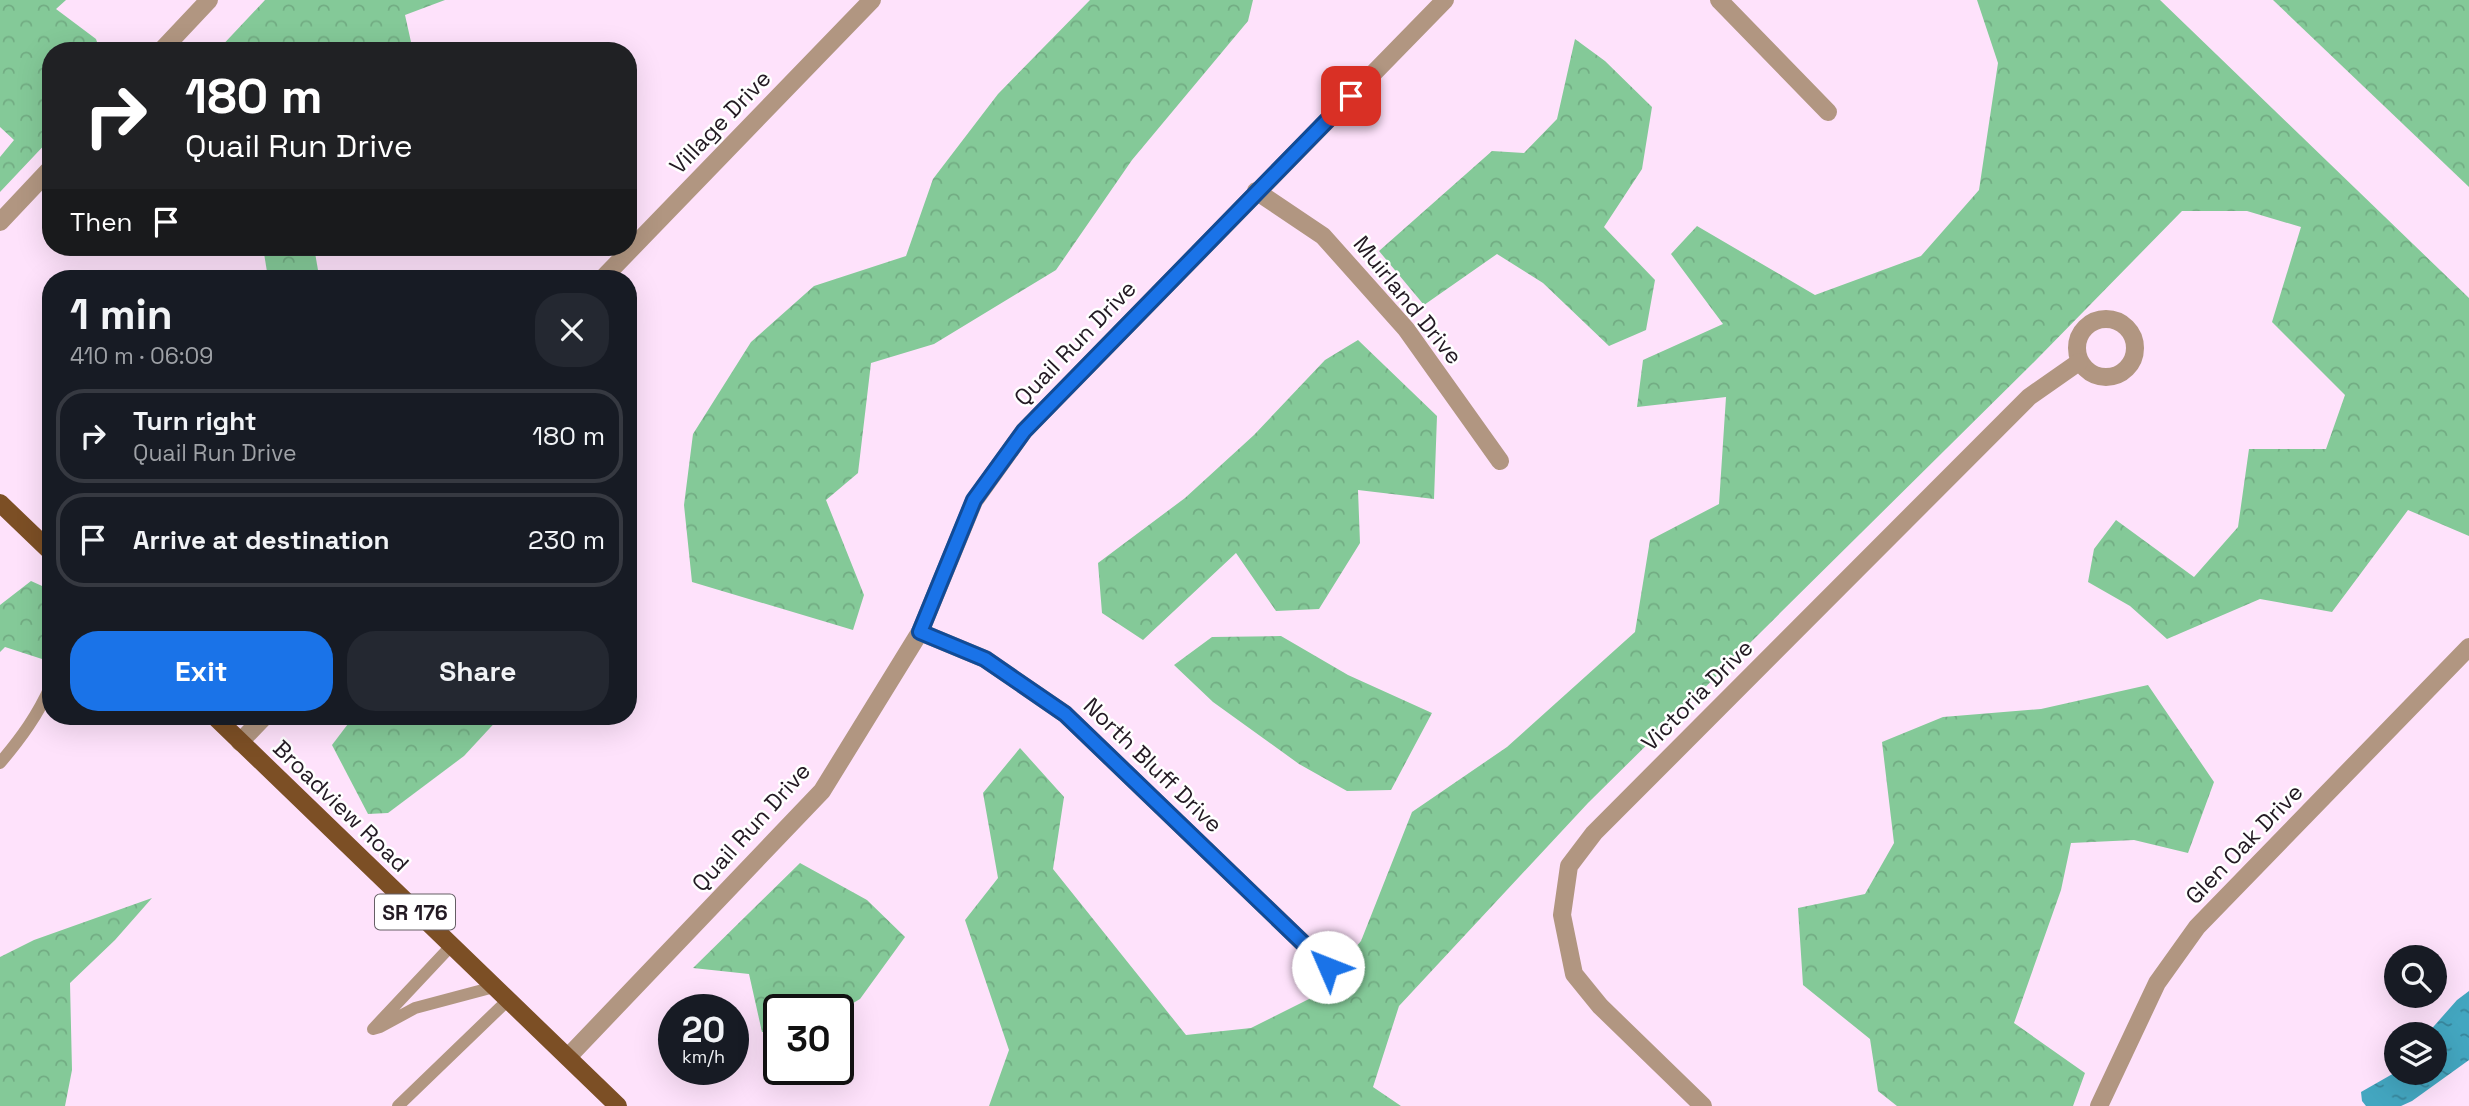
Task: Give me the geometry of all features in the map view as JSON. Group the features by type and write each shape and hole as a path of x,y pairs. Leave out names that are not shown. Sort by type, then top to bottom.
{"main road":[{"path":"0,503 42,543"},
{"name":"Broadview Road","path":"223,725 618,1106"}],"street":[{"path":"169,42 209,0"},
{"name":"Village Drive","path":"637,243 872,0"},
{"name":"Quail Run Drive","path":"568,1057 822,791 920,632 974,500 1024,431 1445,0"},
{"path":"1719,0 1828,112"},
{"path":"0,222 42,178"},
{"name":"Muirland Drive","path":"1256,191 1323,236 1406,329 1500,461"},
{"name":"Village Drive","path":"611,270 624,256"},
{"name":"Victoria Drive","path":"1703,1106 1600,1006 1574,974 1562,915 1569,866 1594,833 2029,397 2079,362"},
{"name":"North Bluff Drive","path":"920,632 985,659 1065,714 1328,967"},
{"name":"Glen Oak Drive","path":"2099,1106 2157,984 2197,927 2469,647"},
{"path":"240,742 256,725"}],"lane":[{"path":"0,763 26,733 42,706"},
{"path":"452,946 373,1029 415,1008 494,986"},
{"path":"398,1106 508,1000"}],"green space":[{"path":"0,0 66,0 56,9 97,42 42,42 42,148 0,192 0,157 14,140 0,127"},
{"path":"265,0 445,0 405,15 411,42 225,42"},
{"path":"1090,0 1253,0 1248,21 1132,160 1056,270 934,344 871,363 858,473 826,500 864,595 853,630 692,582 684,505 693,434 751,342 814,286 906,256 933,179 998,94"},
{"path":"1977,0 2160,0 2469,298 2469,536 2408,510 2332,612 2260,599 2167,639 2130,606 2088,582 2094,549 2116,520 2194,577 2238,527 2249,449 2326,449 2345,395 2272,322 2301,227 2247,211 2182,211 2037,359 1588,803 1399,1006 1373,1087 1401,1106 989,1106 1009,1050 965,920 998,878 983,793 1020,748 1064,797 1053,869 1186,1035 1251,1028 1313,997 1361,941 1412,812 1507,747 1635,632 1650,540 1719,504 1726,397 1637,407 1643,360 1723,324 1671,254 1697,226 1815,295 1921,256 1979,190 1998,63"},
{"path":"2273,0 2469,0 2469,187"},
{"path":"1575,39 1605,61 1652,107 1642,169 1604,227 1655,280 1646,330 1609,346 1543,283 1497,254 1424,305 1379,251 1492,151 1524,153 1557,119"},
{"path":"264,256 316,256 318,270 267,270"},
{"path":"1358,340 1437,416 1434,499 1358,490 1360,543 1319,609 1276,611 1236,553 1143,640 1102,613 1098,563 1185,498 1254,435 1325,360"},
{"path":"31,581 42,586 42,659 5,647 0,652 0,605"},
{"path":"1281,636 1348,675 1432,713 1391,790 1347,791 1299,764 1213,702 1174,665 1212,637"},
{"path":"2148,685 2214,782 2188,853 2134,840 2071,843 2061,890 2014,1023 2085,1073 2073,1106 1897,1106 1878,1091 1870,1039 1803,985 1798,908 1865,894 1894,843 1882,742 1943,717 2041,709"},
{"path":"347,725 493,725 464,756 388,813 368,814 332,745"},
{"path":"800,863 867,900 905,937 860,999 854,1003 854,994 763,994 763,1032 749,974 693,968"},
{"path":"152,898 115,940 70,983 72,1070 65,1106 0,1106 0,957 34,940"}],"water":[{"path":"2469,991 2469,1060 2447,1076 2447,1022 2438,1022"},
{"path":"2384,1079 2384,1085 2434,1085 2401,1106 2366,1106 2361,1092"}],"route":[{"path":"1328,967 1065,714 985,659 920,632 974,500 1024,431 1351,96"}]}
